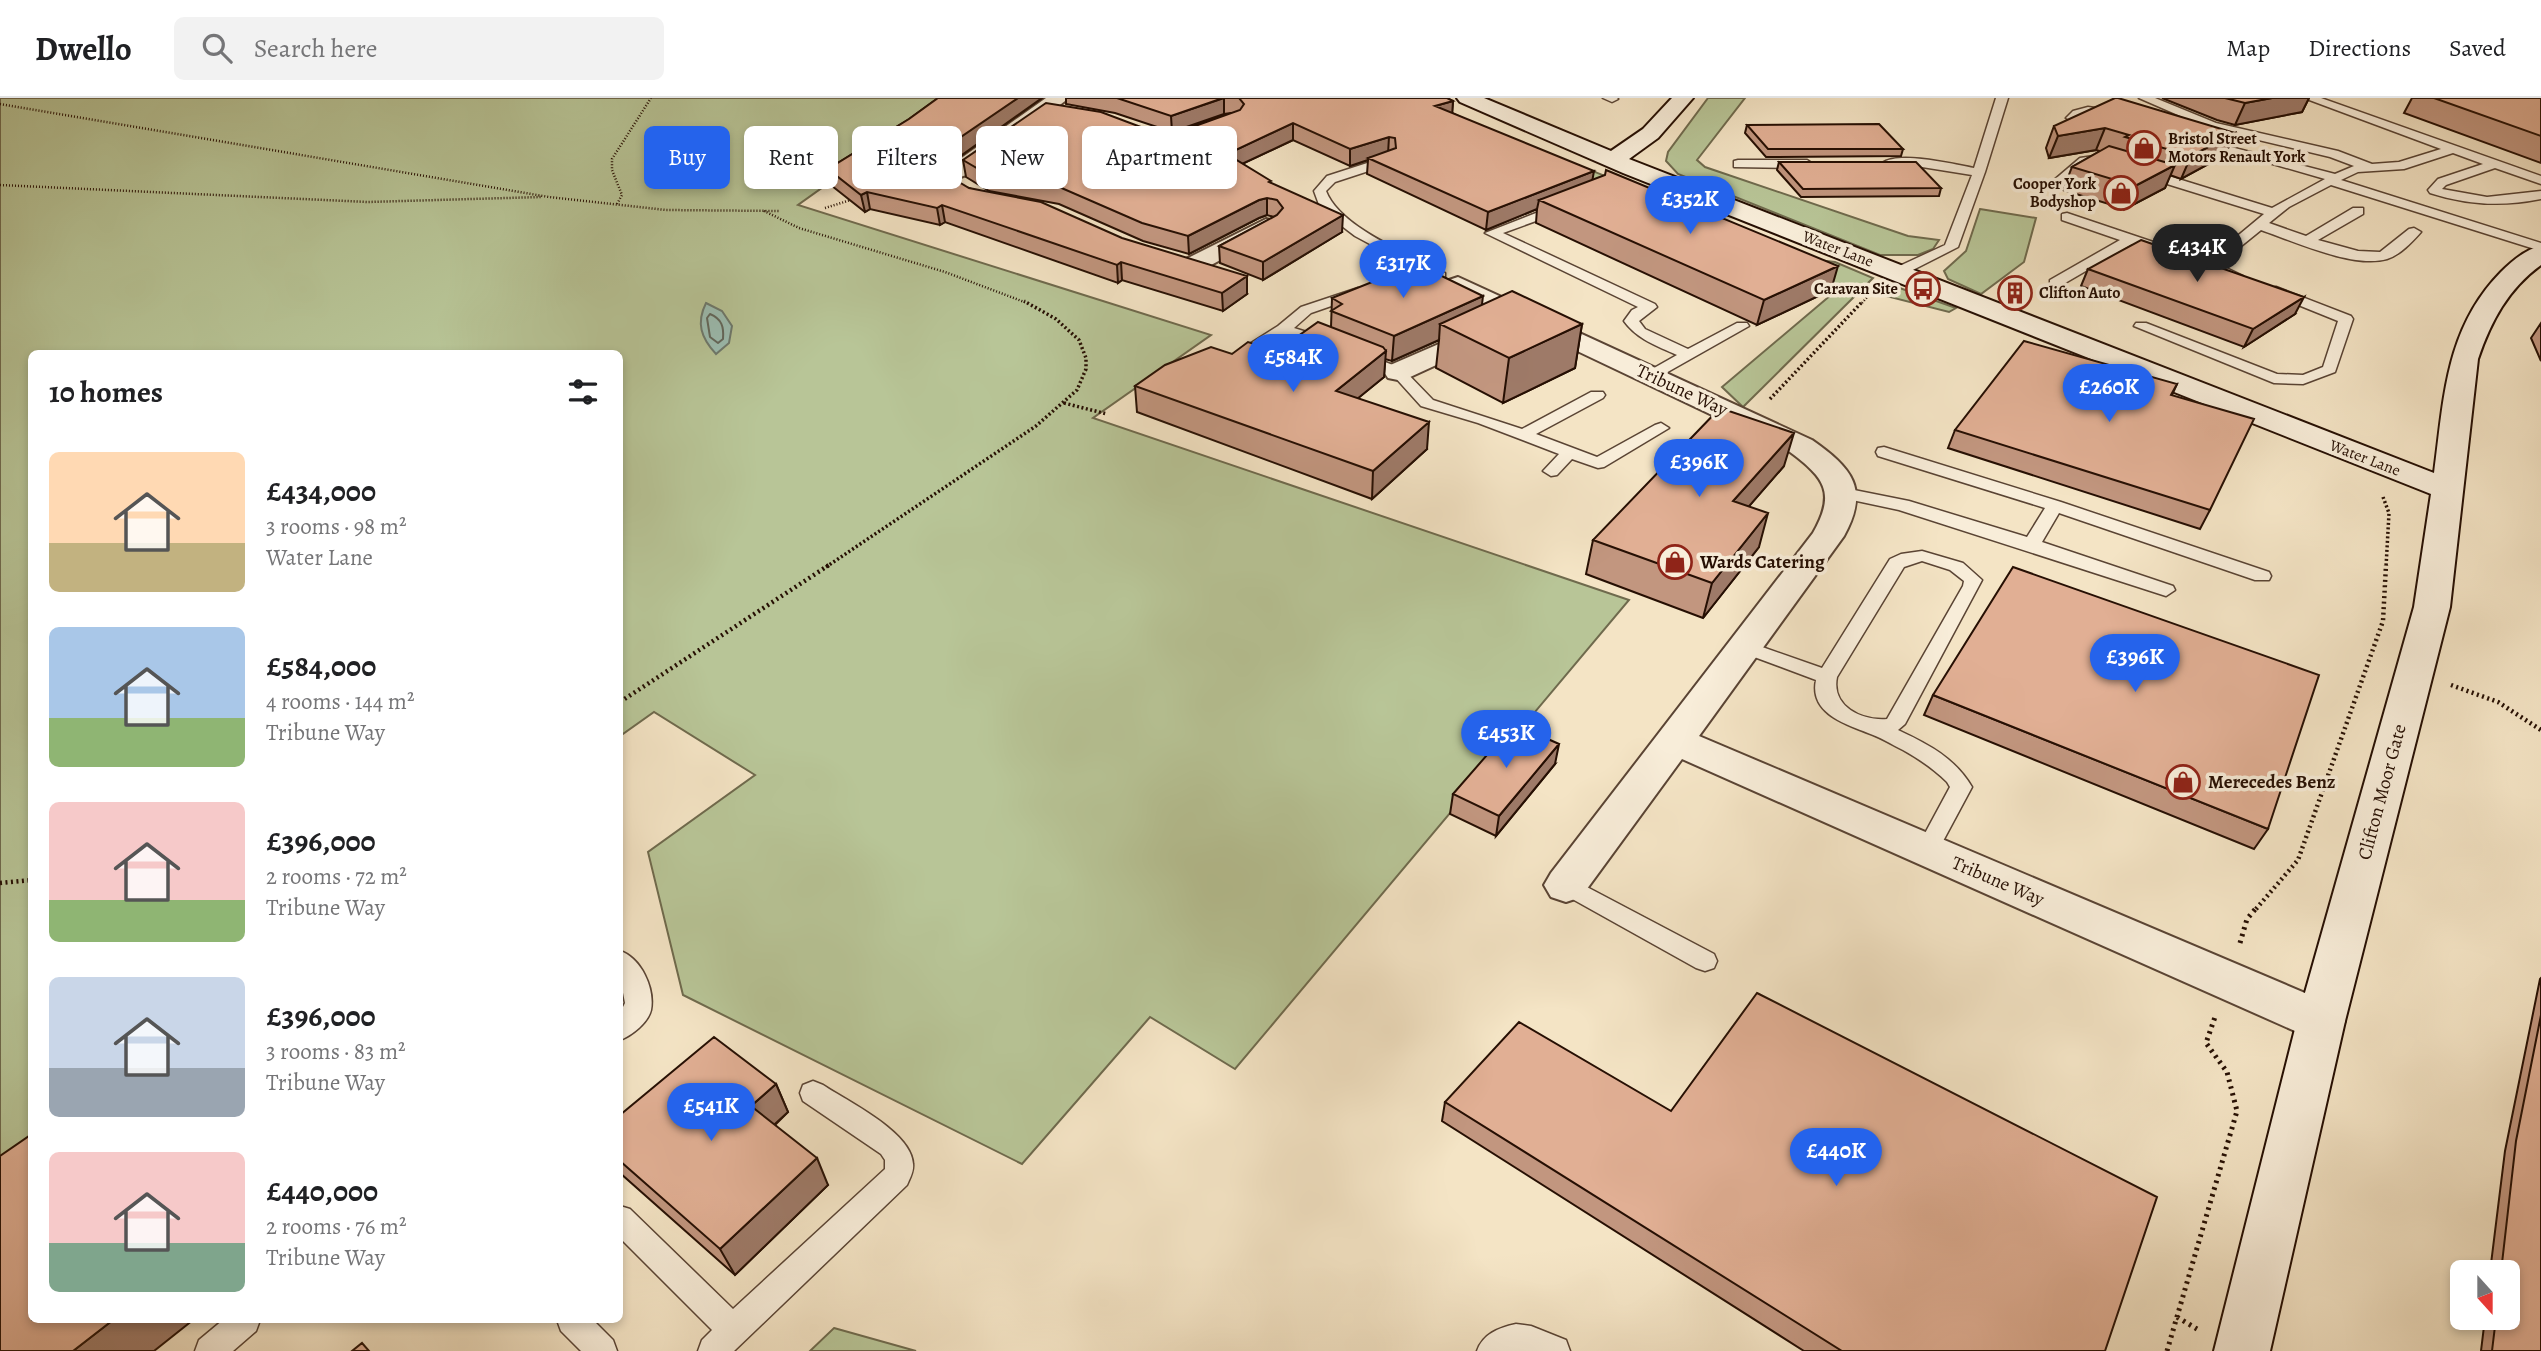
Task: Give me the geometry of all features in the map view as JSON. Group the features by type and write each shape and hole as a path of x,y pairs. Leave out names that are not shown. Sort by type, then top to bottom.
{"street":[{"name":"Water Lane","path":"1467,98 1611,160 2446,489"},
{"path":"1611,160 1632,151 1646,140 1683,98"},
{"path":"962,168 1057,107"},
{"path":"1646,140 1652,160 1672,184"},
{"path":"962,186 971,192"},
{"path":"1226,277 1179,263 1268,225"},
{"name":"Clifton Moor Gate","path":"2242,1351 2321,1021 2432,607 2464,359 2475,323 2523,265 2541,253"},
{"name":"Tribune Way","path":"1458,285 1801,446 1824,462 1838,478 1844,493"},
{"path":"1398,372 1521,315"},
{"path":"1566,886 1838,520 1844,493"},
{"name":"Tribune Way","path":"1675,741 2321,1021"}],"lane":[{"path":"1898,272 1951,247 1979,172 2002,98"},
{"path":"2144,98 2212,126 2311,148 2371,168"},
{"path":"2310,98 2541,180"},
{"path":"2072,118 2080,110 2086,109 2136,121"},
{"path":"2190,136 2541,247"},
{"path":"2141,326 2273,378 2291,382 2314,379 2330,369 2346,319 2330,310 2226,275 2209,265 2285,204 2356,169 2400,166 2452,149"},
{"path":"1389,160 1331,179 1320,191 1326,207 1360,233 1458,285"},
{"path":"2059,181 2084,161 2108,162"},
{"path":"1738,164 1817,163"},
{"path":"1869,163 1922,163 1979,172"},
{"path":"2494,164 2442,182 2434,190 2455,198 2485,202 2518,201 2541,195"},
{"path":"2129,169 2274,213"},
{"path":"1583,198 1492,233 1650,307 1637,313 1631,321 1635,327 1688,355"},
{"path":"2309,240 2358,211"},
{"path":"2067,217 2179,255"},
{"path":"2261,225 2357,256 2375,257 2387,255 2414,232"},
{"path":"2055,283 2131,239"},
{"path":"1234,359 1283,329 1306,310 1367,288"},
{"path":"1651,376 1742,326"},
{"path":"1283,329 1342,348"},
{"path":"1364,358 1398,372 1427,402 1598,463 1661,428"},
{"path":"1522,435 1597,395"},
{"path":"1884,452 2262,576"},
{"path":"1551,471 1569,453"},
{"path":"1844,493 1903,505 2031,544 2166,590"},
{"path":"2031,544 2055,506"},
{"path":"1876,728 1887,728 1895,724 1972,586 1973,580 1969,574 1955,565 1922,556 1907,558 1898,563 1827,677 1825,691 1831,703 1859,723 1876,728 1939,762 1955,774 1961,787 1927,850"},
{"path":"1745,647 1827,677"},
{"path":"1566,886 1705,961"},
{"path":"623,963 629,968 637,984 639,998 638,1011 623,1026"},
{"path":"623,1223 723,1341 897,1176 901,1166 891,1145 813,1094"},
{"path":"210,1351 242,1323"},
{"path":"575,1323 603,1351"},
{"path":"1492,1351 1511,1339 1532,1340 1555,1351"}],"path":[{"path":"617,204 622,195 612,170 612,159 651,98"},
{"path":"0,104 210,142 385,167 480,187 549,197 666,210 779,211"},
{"path":"0,185 69,192 366,203 461,203 549,197"},
{"path":"623,700 867,542 1063,403 1075,393 1083,381 1087,362 1084,345 1067,326 1046,312 987,287 820,234 764,211"},
{"path":"1749,421 1886,277 1898,272"},
{"path":"1063,403 1107,414"},
{"path":"2167,1351 2237,1111 2227,1072 2206,1043 2247,919 2298,860 2383,621 2389,513 2380,487"},
{"path":"2371,656 2498,702 2541,730"},
{"path":"0,883 28,880"}],"green space":[{"path":"0,98 948,98 909,126 852,126 852,166 838,176 838,126 744,126 744,189 820,189 798,205 1211,335 1093,418 1629,600 1235,1069 1150,1017 1022,1164 683,995 648,852 755,775 654,712 623,734 623,350 28,350 28,1138 0,1157"},
{"path":"1708,98 1745,98 1697,160 1705,167 1908,236 1939,240 1933,249 1918,255 1880,255 1678,174 1666,161 1668,152"},
{"path":"1486,129 1818,260 1835,262 1873,278 1743,407 1722,387 1838,289 1469,131"},
{"path":"1980,209 2036,218 2024,262 1981,294 1948,279 1944,271 1966,251"},
{"path":"1894,286 1956,308 1949,312 1886,296"},
{"path":"834,1328 916,1351 810,1351"}],"water":[{"path":"706,303 722,311 732,326 729,343 716,354 702,330 701,317"}],"building":[{"path":"938,98 1018,98 962,136 962,126 898,126"},
{"path":"1117,98 1223,98 1171,116"},
{"path":"1239,98 1447,98 1453,101 1435,106 1594,171 1488,212 1368,158 1396,148 1395,138 1389,137 1350,149 1293,123 1237,149 1237,126 1195,126 1240,110 1244,104"},
{"path":"2115,98 2235,133 2191,156 2125,137 2129,135 2105,128 2058,136 2054,126"},
{"path":"2225,98 2272,98 2245,103"},
{"path":"2434,98 2541,98 2541,136"},
{"path":"1046,103 1101,112 1138,126 1082,126 1082,189 1237,189 1237,160 1271,181 1269,182 1343,215 1263,262 1219,246 1277,215 1283,208 1277,200 1259,200 1188,236 1142,223 1064,189 1068,189 1068,126 1013,126"},
{"path":"1879,124 1903,149 1768,149 1747,125"},
{"path":"2109,146 2175,165 2135,186 2072,167"},
{"path":"976,151 976,168 963,160"},
{"path":"852,154 852,188 838,177 838,163"},
{"path":"1779,162 1916,162 1941,188 1803,189"},
{"path":"1606,170 1838,266 1764,300 1539,200 1605,175"},
{"path":"962,184 969,188 1041,202 1122,238 1247,276 1222,293 1121,262 1117,265 942,205 937,208 867,192 861,195 853,189 962,189"},
{"path":"2141,240 2304,297 2253,329 2088,269"},
{"path":"1417,264 1483,296 1394,336 1331,311 1342,304 1332,298"},
{"path":"1512,291 1582,324 1509,358 1440,324"},
{"path":"1318,322 1383,347 1386,351 1336,391 1429,422 1373,471 1135,386 1165,365 1211,347 1232,354 1248,342 1277,351"},
{"path":"2024,341 2177,384 2171,395 2254,419 2210,510 1955,430"},
{"path":"1720,408 1794,433 1733,501 1768,513 1712,583 1593,540"},
{"name":"Merecedes Benz","path":"2013,567 2319,675 2268,829 1933,695"},
{"path":"1514,724 1559,744 1499,816 1453,794"},
{"path":"1757,993 2157,1197 2105,1351 1842,1351 1445,1102 1519,1022 1671,1111"},
{"path":"2541,1015 2541,1351 2492,1351 2495,1330 2520,1330 2520,1260 2502,1260 2516,1141"},
{"path":"714,1037 776,1084 751,1106 817,1158 720,1249 623,1164 623,1113"},
{"path":"28,1137 28,1323 109,1323 73,1351 0,1351 0,1156"},
{"path":"362,1343 369,1351 352,1351"}],"place":[{"name":"Bristol Street Motors Renault York","path":"2144,148"},
{"name":"Cooper York Bodyshop","path":"2121,193"},
{"name":"Caravan Site","path":"1923,289"},
{"name":"Clifton Auto","path":"2015,293"},
{"name":"Wards Catering","path":"1675,562"},
{"name":"Merecedes Benz","path":"2183,782"}]}
